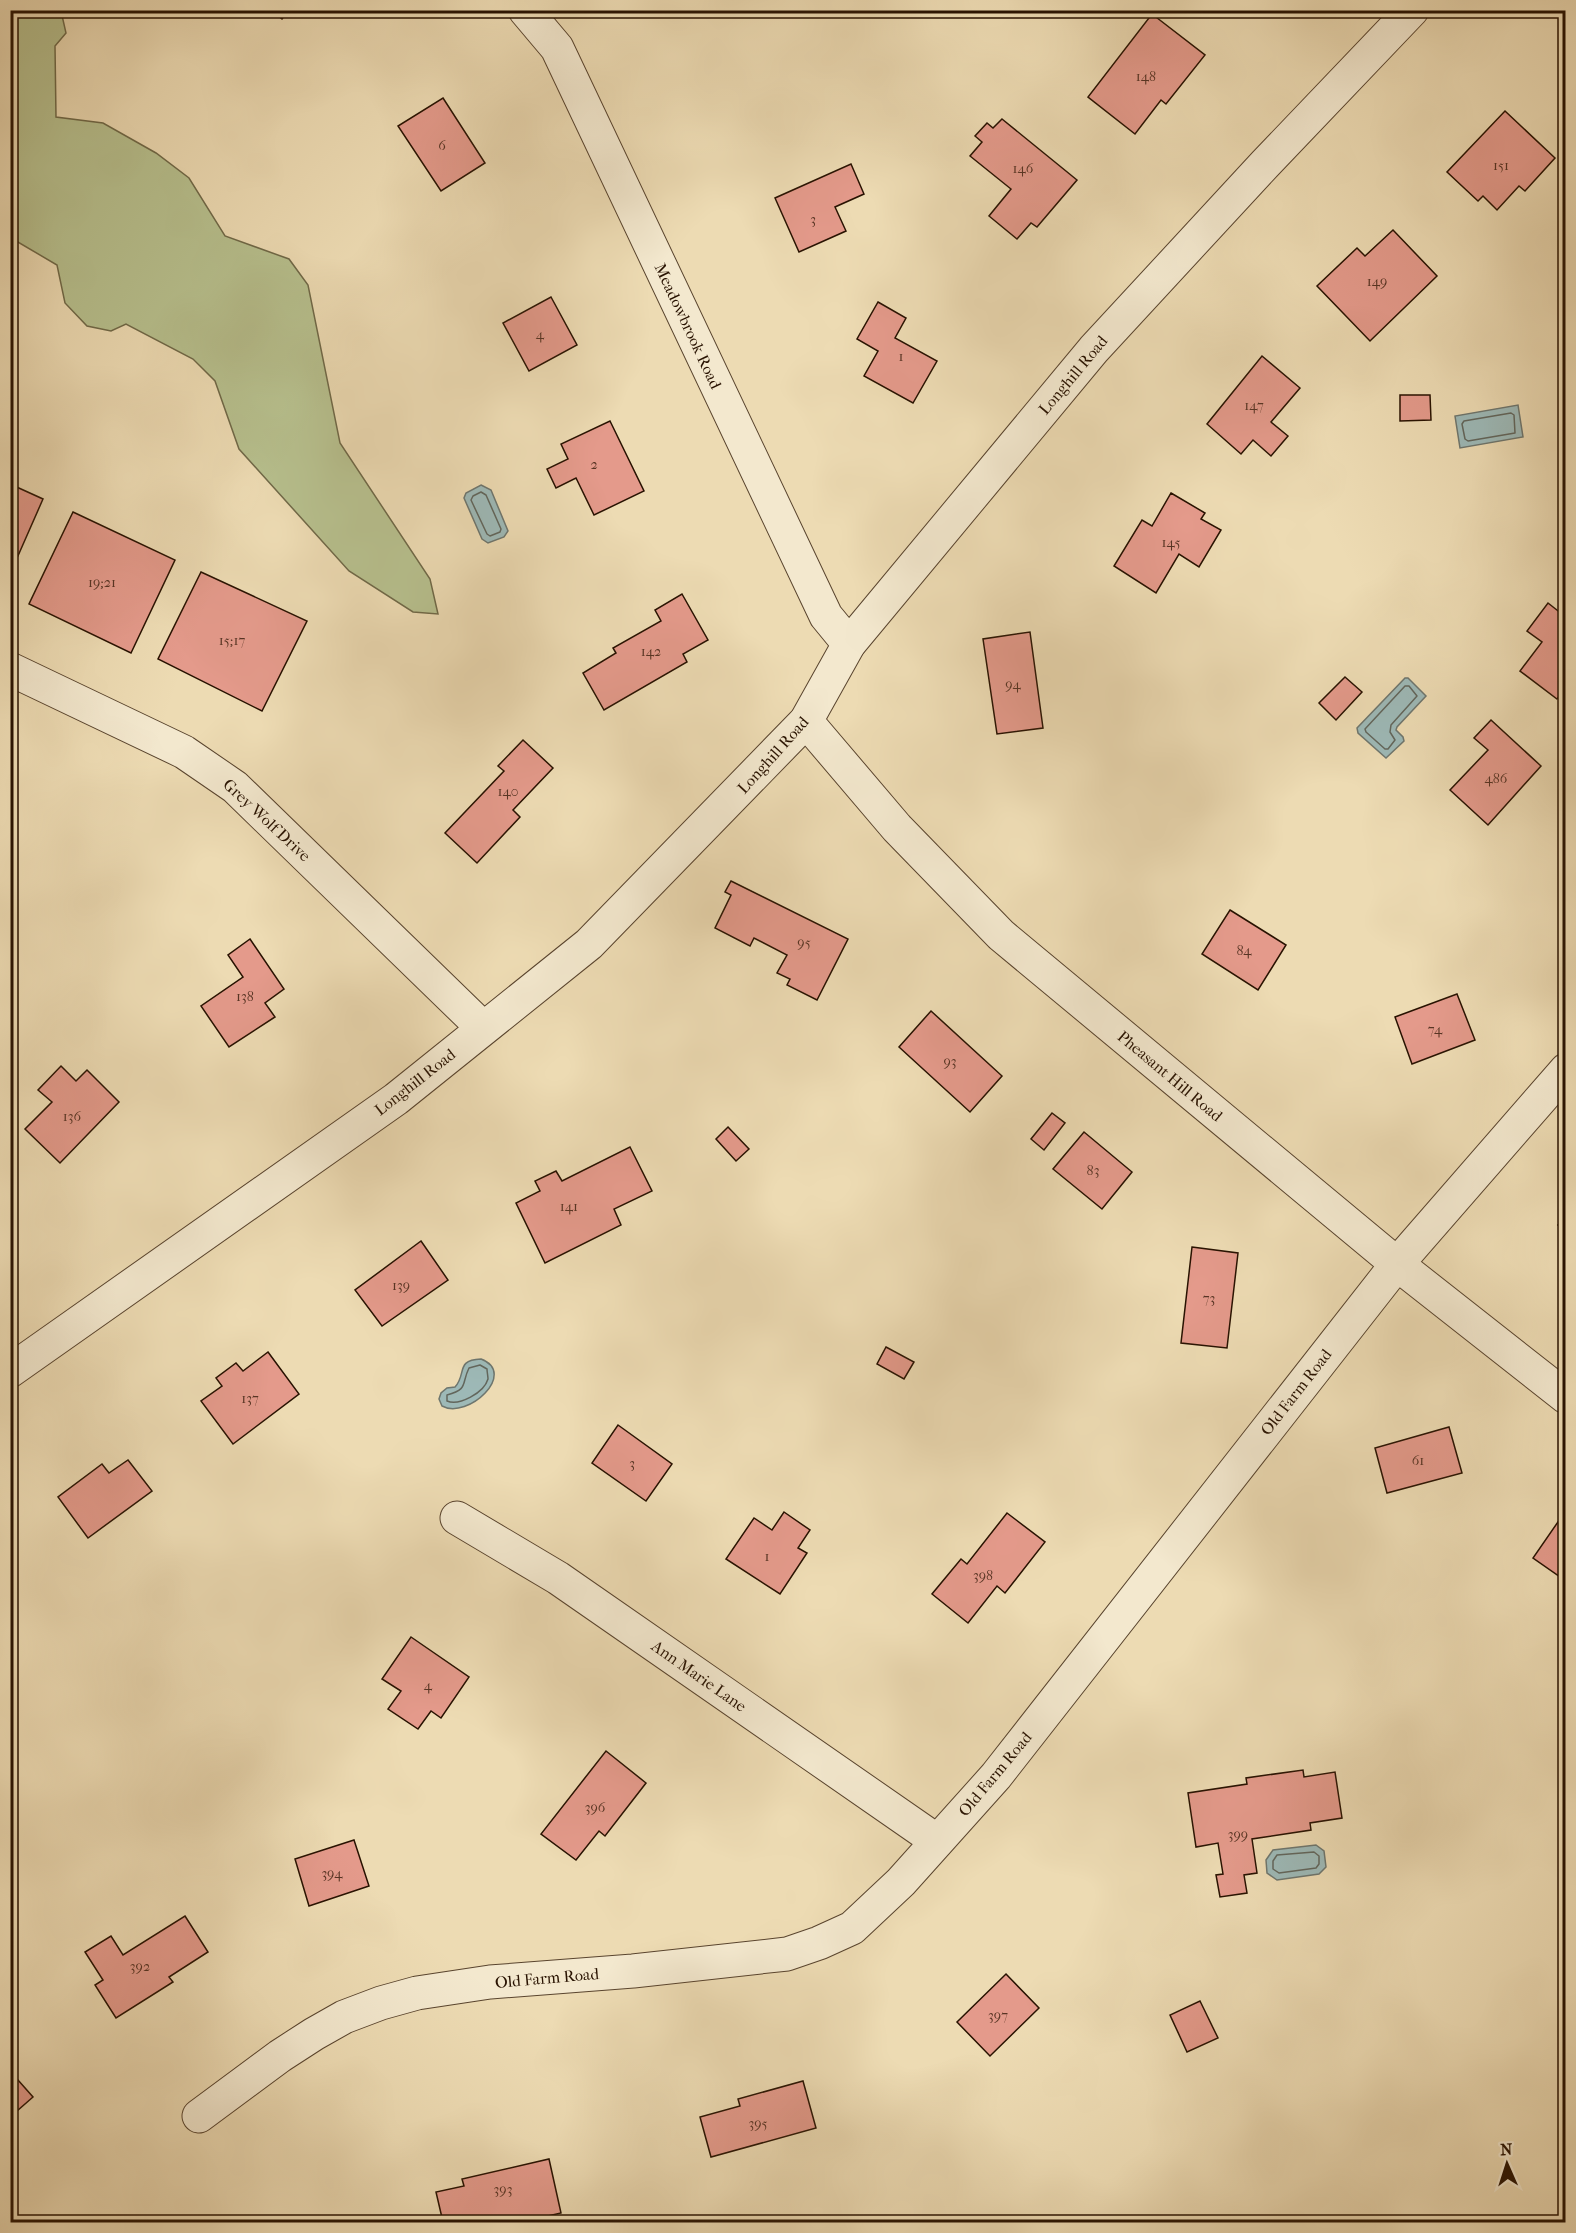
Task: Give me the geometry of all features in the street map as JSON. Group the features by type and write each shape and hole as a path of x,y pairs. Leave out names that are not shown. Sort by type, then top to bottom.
{"street":[{"name":"Longhill Road","path":"10,1371 396,1099 589,944 806,721 849,644 1094,349 1265,164 1412,10"},
{"name":"Meadowbrook Road","path":"530,13 557,48 826,616 849,644"},
{"name":"Grey Wolf Drive","path":"10,669 184,752 235,787 483,1028"},
{"name":"Pheasant Hill Road","path":"806,721 897,828 1001,935 1397,1264 1566,1397"},
{"name":"Old Farm Road","path":"199,2116 280,2056 314,2034 344,2017 381,2002 417,1993 490,1982 633,1971 787,1954 852,1928 902,1882 996,1776 1397,1264 1566,1070"},
{"name":"Ann Marie Lane","path":"457,1518 558,1578 937,1841"}],"green space":[{"path":"11,10 61,11 66,33 55,46 56,117 103,123 156,153 189,178 225,236 289,259 308,285 340,443 430,579 438,614 413,612 349,571 239,449 215,381 193,359 126,324 111,331 87,326 65,303 57,265 11,238"}],"water":[{"path":"1518,405 1523,437 1460,448 1455,416"},
{"path":"481,485 491,490 508,531 504,537 488,543 482,539 464,498 466,493"},
{"path":"1405,678 1408,678 1426,696 1397,727 1396,730 1404,741 1386,758 1358,733 1357,728"},
{"path":"481,1359 491,1366 494,1374 492,1384 485,1393 464,1407 453,1409 442,1406 439,1399 441,1393 447,1388 455,1387 468,1362"},
{"path":"1316,1845 1324,1851 1326,1867 1319,1874 1277,1880 1267,1873 1266,1860 1273,1850"}],"building":[{"path":"271,10 289,10 282,19"},
{"path":"1152,14 1205,55 1166,104 1161,100 1135,134 1088,97"},
{"path":"443,98 485,163 441,191 398,126"},
{"path":"1505,111 1555,158 1525,191 1519,186 1497,210 1483,196 1478,201 1447,172"},
{"path":"1002,119 1077,180 1037,227 1031,223 1017,239 989,216 1011,189 970,156 982,142 975,136 987,123 993,128"},
{"path":"851,164 864,194 835,207 846,231 799,252 775,198"},
{"path":"1393,230 1437,276 1370,341 1317,286 1357,248 1365,256"},
{"path":"551,297 577,345 529,371 503,323"},
{"path":"878,302 906,318 895,338 937,361 913,403 864,376 878,351 857,339"},
{"path":"1262,356 1300,388 1271,422 1288,436 1271,456 1253,440 1241,454 1207,424"},
{"path":"1400,395 1430,395 1431,420 1400,421"},
{"path":"610,421 644,491 594,515 576,478 556,488 547,469 568,459 561,444"},
{"path":"10,484 43,499 10,574"},
{"path":"1171,493 1205,513 1201,519 1221,530 1199,567 1179,554 1156,593 1114,566 1142,520 1152,526"},
{"path":"73,512 175,560 131,653 29,604"},
{"path":"201,572 307,621 262,711 158,659"},
{"path":"682,594 708,640 683,654 687,662 604,710 583,673 616,653 613,648 661,621 655,610"},
{"path":"1548,603 1562,614 1566,609 1566,688 1557,699 1520,671 1542,642 1527,631"},
{"path":"1030,632 1043,728 997,734 983,639"},
{"path":"1345,677 1362,692 1336,720 1319,703"},
{"path":"1491,720 1541,766 1488,825 1450,790 1488,750 1474,738"},
{"path":"523,740 553,768 513,810 520,817 477,863 445,833 504,771 498,766"},
{"path":"731,881 848,939 817,1000 787,985 790,979 777,973 787,955 754,938 750,946 715,928 731,895 725,892"},
{"path":"1230,910 1286,945 1258,990 1202,954"},
{"path":"250,939 284,989 265,1003 275,1017 229,1047 201,1006 243,977 228,955"},
{"path":"1457,994 1475,1040 1412,1064 1395,1017"},
{"path":"931,1011 1002,1076 970,1112 899,1047"},
{"path":"61,1066 76,1081 87,1070 119,1102 60,1163 25,1129 52,1102 38,1090"},
{"path":"1052,1113 1065,1123 1044,1150 1031,1139"},
{"path":"728,1127 749,1149 736,1161 716,1139"},
{"path":"1084,1132 1132,1172 1102,1209 1053,1169"},
{"path":"630,1147 652,1191 614,1209 621,1225 545,1263 516,1203 540,1191 535,1181 556,1171 562,1181"},
{"path":"1566,1218 1566,1232 1558,1225"},
{"path":"421,1241 448,1280 382,1326 355,1290"},
{"path":"1192,1247 1238,1253 1227,1348 1181,1343"},
{"path":"886,1347 914,1362 904,1379 877,1364"},
{"path":"268,1352 299,1394 233,1444 201,1401 222,1386 216,1378 236,1363 243,1371"},
{"path":"618,1425 672,1464 646,1501 592,1463"},
{"path":"1449,1427 1462,1473 1387,1493 1375,1448"},
{"path":"128,1460 152,1491 88,1538 58,1497 102,1464 109,1473"},
{"path":"784,1512 810,1530 798,1548 807,1553 780,1594 726,1559 754,1518 772,1530"},
{"path":"1007,1513 1045,1542 1005,1593 997,1586 968,1623 932,1594 961,1559 967,1564"},
{"path":"1560,1519 1566,1523 1566,1581 1533,1558"},
{"path":"411,1637 469,1677 441,1718 431,1711 418,1729 388,1709 401,1691 382,1679"},
{"path":"606,1751 646,1783 605,1836 599,1831 576,1860 541,1834"},
{"path":"1303,1770 1304,1777 1335,1772 1342,1818 1310,1823 1311,1830 1252,1839 1257,1873 1244,1875 1247,1893 1220,1897 1216,1875 1223,1874 1218,1843 1196,1847 1188,1793 1247,1784 1246,1778"},
{"path":"354,1840 369,1886 309,1906 295,1859"},
{"path":"185,1916 208,1952 169,1977 173,1982 116,2018 95,1985 103,1980 85,1952 111,1936 123,1955"},
{"path":"1006,1974 1039,2008 990,2056 957,2022"},
{"path":"1200,2001 1218,2038 1187,2052 1170,2015"},
{"path":"10,2071 33,2097 10,2117"},
{"path":"803,2081 816,2128 711,2157 700,2117 740,2106 738,2099"},
{"path":"549,2159 561,2213 522,2222 474,2222 473,2216 443,2222 436,2192 464,2186 462,2179"}]}
